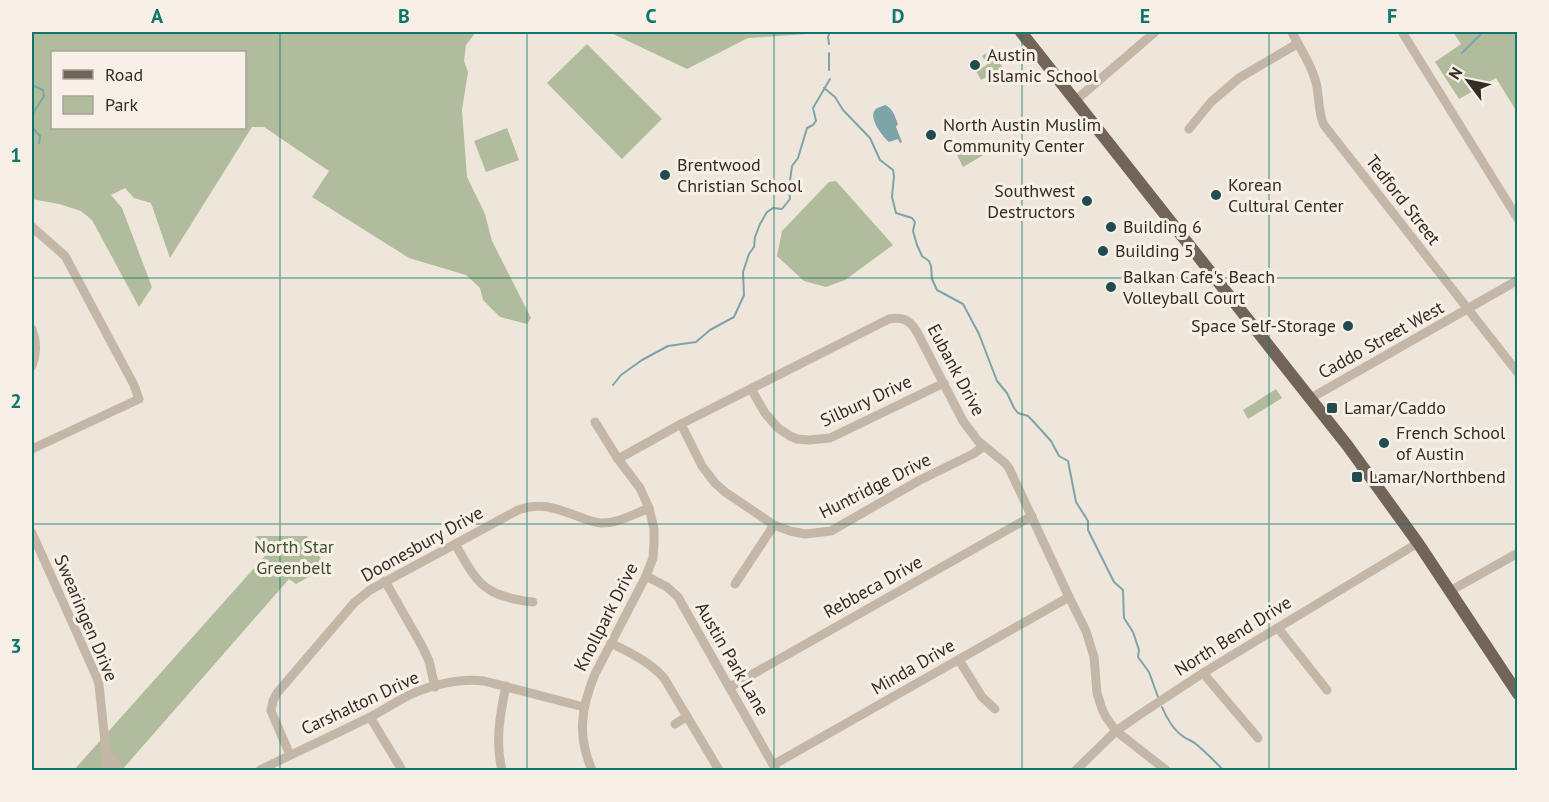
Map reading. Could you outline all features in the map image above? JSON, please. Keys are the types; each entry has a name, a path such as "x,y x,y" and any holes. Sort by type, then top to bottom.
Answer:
{"main road":[{"path":"1021,32 1311,398 1418,543 1518,694"}],"street":[{"path":"1076,100 1155,32"},
{"name":"Tedford Street","path":"1292,32 1312,70 1318,93 1320,117 1324,125 1518,373"},
{"path":"1402,32 1518,219"},
{"path":"1189,129 1211,102 1239,78 1298,44"},
{"path":"32,227 65,256 139,399 32,449"},
{"name":"Caddo Street West","path":"1311,398 1518,280"},
{"name":"Eubank Drive","path":"618,459 681,424 889,319 899,317 907,320 914,326 963,421 984,446 1009,468 1086,631 1094,657 1097,693 1102,709 1116,731 1166,771"},
{"path":"32,329 36,355 32,366"},
{"name":"Silbury Drive","path":"751,389 765,413 778,428 797,439 809,440 830,438 944,382"},
{"name":"Knollpark Drive","path":"592,771 582,734 588,690 646,576 653,558 654,543 649,507 640,488 618,459 595,422"},
{"name":"Huntridge Drive","path":"681,424 702,466 725,492 774,525 805,534 831,531 984,446"},
{"name":"Doonesbury Drive","path":"290,755 271,711 273,701 277,693 362,595 526,507 556,508 601,523 623,519 649,507"},
{"name":"Rebbeca Drive","path":"730,687 1032,516"},
{"path":"735,584 774,525"},
{"name":"Swearingen Drive","path":"32,533 97,678 108,771"},
{"name":"North Bend Drive","path":"1076,771 1116,731 1203,673 1418,543"},
{"path":"455,544 471,572 485,588 504,597 533,602"},
{"path":"1450,591 1518,553"},
{"name":"Austin Park Lane","path":"646,576 667,587 678,597 775,768"},
{"path":"385,581 422,646 429,661 435,687"},
{"name":"Minda Drive","path":"775,768 1068,597"},
{"path":"1278,628 1327,690"},
{"path":"611,643 647,662 664,678 719,771"},
{"path":"959,660 982,697 995,709"},
{"path":"1203,673 1258,738"},
{"name":"Carshalton Drive","path":"260,771 420,690 455,682 484,681 584,707"},
{"path":"502,771 498,743 506,686"},
{"path":"370,717 402,771"},
{"path":"675,724 686,717"},
{"name":"Swearingen Drive","path":"106,753 118,771"}],"green space":[{"path":"32,32 476,32 466,45 464,61 468,72 462,110 467,177 485,214 492,241 531,318 527,324 500,317 483,300 480,288 466,275 409,258 312,197 329,171 264,127 252,127 170,258 151,203 134,198 125,188 111,195 122,208 152,287 139,307 92,220 81,211 32,199"},
{"path":"609,32 839,32 748,38 687,69"},
{"path":"1453,32 1517,32 1517,112 1496,78 1459,99 1435,62 1461,44"},
{"path":"587,44 662,119 622,159 547,83"},
{"path":"992,50 1003,68 981,80 976,71 987,65 982,56"},
{"path":"507,128 519,160 486,172 474,141"},
{"path":"979,140 987,153 963,167 956,153"},
{"path":"836,181 893,245 845,280 826,287 804,281 777,256 782,231 829,182"},
{"path":"1276,389 1282,398 1248,419 1243,410"},
{"name":"North Star Greenbelt","path":"256,536 307,536 326,567 296,584 289,579 122,770 74,770 265,556"}],"water":[{"path":"885,105 892,110 898,124 896,127 902,142 900,143 898,139 889,142 880,132 873,118 875,110"}],"waterway":[{"path":"829,44 830,32"},
{"path":"1462,53 1483,32"},
{"path":"829,53 829,70"},
{"path":"613,385 621,375 642,360 668,346 696,342 710,330 734,317 744,295 743,272 754,247 760,224 767,212 773,208 782,209 790,199 792,166 798,158 807,128 816,121 813,108 830,79"},
{"path":"32,85 43,90 44,96 32,115"},
{"path":"824,88 835,97 843,110 870,138 880,160 893,170 892,197 896,213 912,218 915,222 913,231 917,245 922,256 929,261 932,279 937,290 963,304 979,334 997,381 1007,393 1014,408 1018,413 1028,416 1051,441 1059,456 1068,461 1076,502 1088,521 1088,530 1114,582 1123,590 1124,618 1133,632 1139,650 1138,657 1149,672 1158,697"},
{"path":"32,127 40,136 39,143"},
{"path":"1162,707 1177,731 1195,743 1223,770"}],"place":[{"name":"Austin Islamic School","path":"975,65"},
{"name":"North Austin Muslim Community Center","path":"931,135"},
{"name":"Brentwood Christian School","path":"665,175"},
{"name":"Korean Cultural Center","path":"1216,195"},
{"name":"Southwest Destructors","path":"1087,201"},
{"name":"Building 6","path":"1111,227"},
{"name":"Building 5","path":"1103,251"},
{"name":"Balkan Cafe's Beach Volleyball Court","path":"1111,287"},
{"name":"Space Self-Storage","path":"1348,326"},
{"name":"Lamar/Caddo","path":"1332,408"},
{"name":"French School of Austin","path":"1384,443"},
{"name":"Lamar/Northbend","path":"1357,477"}]}
